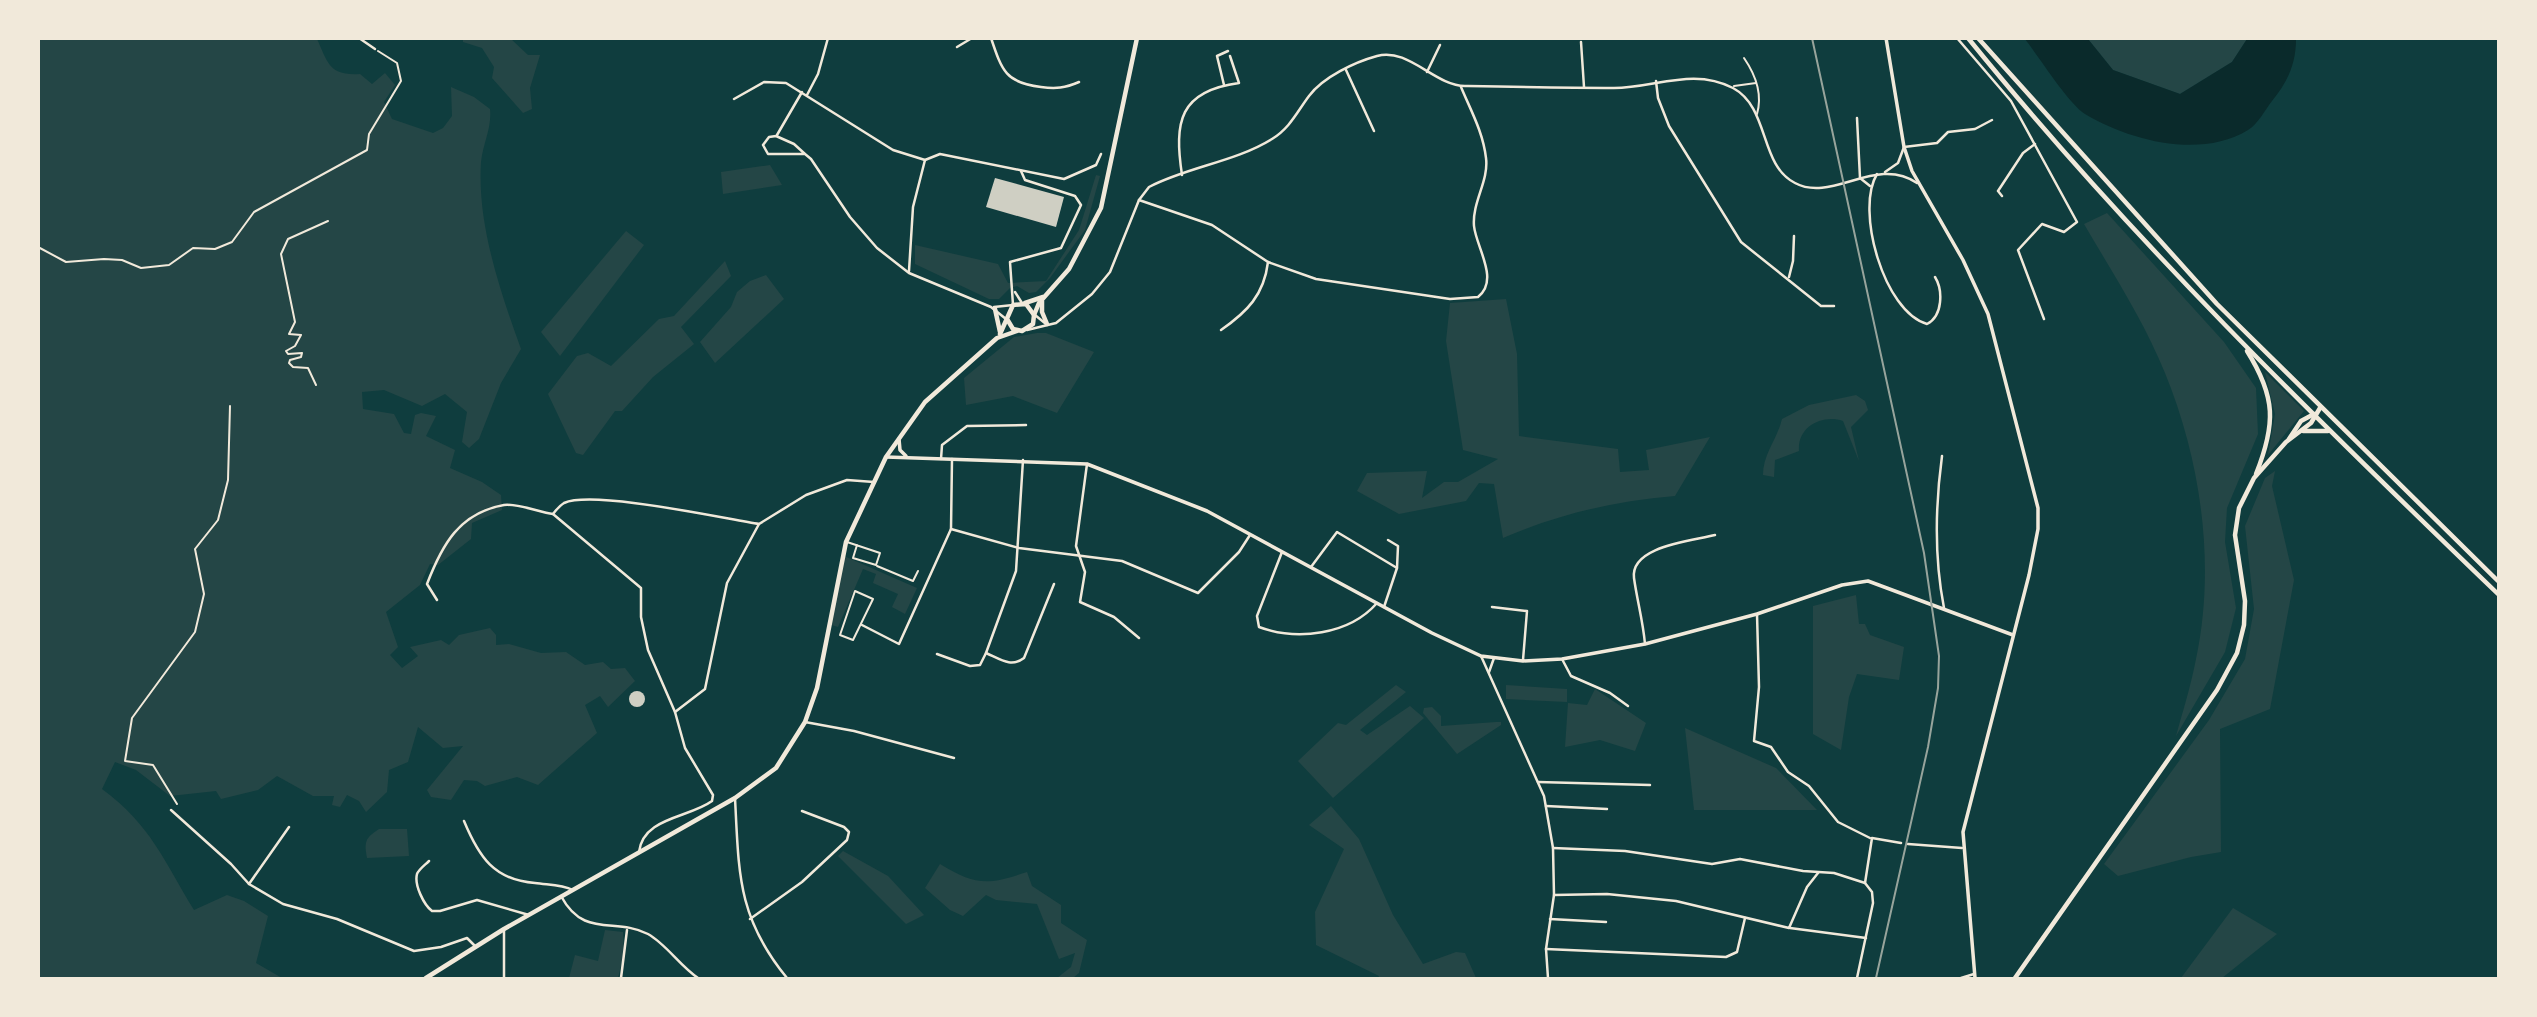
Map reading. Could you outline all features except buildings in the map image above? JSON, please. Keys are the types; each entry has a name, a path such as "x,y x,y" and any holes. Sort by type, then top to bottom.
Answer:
{"main road":[{"path":"999,335 1026,330 1033,324 1034,315 1043,298 1069,269 1101,208 1137,38"},
{"path":"1968,38 2101,192 2241,341 2498,594"},
{"path":"1979,40 2118,198 2320,408 2498,581"},
{"path":"427,978 503,929 735,798 776,768 794,745 806,722 817,688 846,542 886,457 925,402 999,335 1013,305 1043,298"},
{"path":"1043,298 1042,312 1050,324"},
{"path":"1022,303 1030,307 1034,315"},
{"path":"993,308 1000,320 999,335"},
{"path":"1007,319 1017,331"},
{"path":"2241,341 2260,371 2271,409 2269,438 2254,478"},
{"path":"2016,978 2217,690 2233,663 2242,639 2245,611 2235,525 2243,496 2254,478 2301,421 2320,408"},
{"path":"2286,442 2311,423 2314,414"},
{"path":"2302,431 2323,429 2332,433"}],"street":[{"path":"359,38 375,49"},
{"path":"807,95 818,74 828,38"},
{"path":"957,47 972,38"},
{"path":"991,38 1005,72 1013,80 1060,89 1079,82"},
{"path":"1504,38 1581,41 1586,38"},
{"path":"1886,38 1904,147 1917,183 1976,286 1988,314 2038,508 2038,529 1965,821 1962,848 1974,976 1961,978"},
{"path":"1957,38 2011,101 2077,222 2064,232 2042,224 2018,250 2044,319"},
{"path":"1581,41 1584,87"},
{"path":"1427,72 1440,45"},
{"path":"1224,85 1217,56 1228,51"},
{"path":"1026,330 1050,324 1081,304 1105,279 1139,200 1149,187 1269,141 1293,122 1316,88 1346,70 1383,55 1397,57 1460,86 1617,88 1682,78 1730,87 1739,92 1757,114 1776,164 1784,176 1803,187 1827,185 1884,173 1900,174 1917,183"},
{"path":"1182,175 1176,138 1182,116 1196,98 1224,85 1239,83 1230,56"},
{"path":"1346,70 1374,131"},
{"path":"734,99 764,82 775,80 802,92 892,150 925,160 940,154 1064,179 1096,165 1101,154"},
{"path":"1656,82 1658,98 1669,126 1729,226 1755,256 1788,277 1821,306 1834,306"},
{"path":"1139,200 1212,225 1268,262 1334,283 1450,299 1481,296 1486,263 1475,234 1474,218 1487,160 1482,132 1460,86"},
{"path":"802,92 776,136 765,140 764,150 768,154 805,154"},
{"path":"1857,118 1860,178 1871,188"},
{"path":"1904,147 1937,144 1948,132 1975,130 1992,120"},
{"path":"776,136 805,154 825,176 863,233 909,273 993,308 1007,319"},
{"path":"2002,196 1998,191 2023,153 2035,144"},
{"path":"1884,173 1898,163 1904,147"},
{"path":"909,273 913,207 925,160"},
{"path":"993,308 1013,305 1015,292 1010,262 1061,248 1081,205 1075,196 1026,180 1021,171"},
{"path":"1877,174 1871,188 1874,247 1880,268 1902,307 1908,314 1927,324 1933,321 1938,310 1940,294 1935,276"},
{"path":"1788,277 1794,236"},
{"path":"1221,330 1249,309 1261,292 1268,262"},
{"path":"1015,292 1022,303"},
{"path":"1034,315 1050,324"},
{"path":"941,459 942,445 967,426 1026,425"},
{"path":"898,439 900,450 908,458"},
{"path":"1942,456 1935,508 1939,578 1944,608"},
{"path":"886,457 1087,464 1198,508 1480,656 1523,661 1562,659 1645,644 1757,614 1842,585 1868,581 2013,635"},
{"path":"862,625 899,644 951,528 952,459"},
{"path":"937,654 970,666 980,665 986,653 1016,571 1023,460"},
{"path":"1087,464 1076,554 1084,572 1080,602 1114,617 1139,638"},
{"path":"675,712 705,689 727,583 759,524 806,495 847,480 874,482"},
{"path":"553,514 566,502 587,500 632,503 759,524"},
{"path":"437,600 427,584 441,550 458,525 505,505 553,514 641,588 644,633 675,712 685,748 713,794 712,801 702,808 655,825 640,843 639,853"},
{"path":"951,528 1019,548 1122,561 1198,593 1239,552 1251,534"},
{"path":"1311,567 1335,532 1397,568"},
{"path":"1645,644 1634,576 1636,563 1646,552 1715,536"},
{"path":"1384,607 1397,568 1398,546 1388,540"},
{"path":"1282,552 1257,617 1259,627 1309,636 1357,621 1377,603"},
{"path":"986,653 1009,663 1017,663 1024,658 1054,584"},
{"path":"1492,607 1527,611 1523,661"},
{"path":"1757,614 1759,687 1754,741 1771,747 1788,772 1809,786 1838,822 1872,838 1900,843"},
{"path":"1480,656 1538,782 1546,806 1553,848 1554,895 1546,950 1548,978"},
{"path":"1489,672 1494,657"},
{"path":"1562,659 1571,676 1610,693 1628,706"},
{"path":"806,722 854,731 954,758"},
{"path":"1538,782 1650,785"},
{"path":"735,798 743,894 750,919 767,954 787,978"},
{"path":"1546,806 1607,809"},
{"path":"171,810 231,864 248,884 283,904 337,919 414,951 441,947 467,938 475,946"},
{"path":"750,919 802,882 847,840 849,832 844,828 802,811"},
{"path":"464,821 476,850 497,873 516,882 564,885 573,890"},
{"path":"248,884 289,827"},
{"path":"1865,883 1872,838"},
{"path":"1908,844 1962,848"},
{"path":"1553,848 1625,851 1712,864 1740,859 1846,875 1865,883 1872,892 1873,903 1857,978"},
{"path":"429,861 418,871 417,877 424,902 432,911 477,900 529,915"},
{"path":"1789,928 1807,887 1819,872"},
{"path":"1554,895 1607,894 1676,901 1789,928 1866,938"},
{"path":"561,896 574,915 603,927 639,930 653,938 698,978"},
{"path":"1546,950 1726,957 1737,953 1745,916"},
{"path":"1550,919 1606,922"},
{"path":"503,929 504,978"},
{"path":"621,978 627,930"}],"lane":[{"path":"1744,58 1756,73 1757,114"},
{"path":"1730,87 1757,83"},
{"path":"846,542 880,553 876,565"},
{"path":"857,545 853,558 913,581 918,571"},
{"path":"855,591 873,599 862,625 853,640 840,635 855,591"}],"path":[{"path":"38,247 66,262 122,260 141,268 169,265 193,248 215,248 232,242 254,212 368,150 369,134 401,81 397,63 375,49"},
{"path":"316,385 308,368 293,367 289,363 290,360 301,357 302,353 286,353 295,346 301,335 289,334 295,322 281,254 288,239 328,220"},
{"path":"177,804 153,765 125,761 132,718 195,632 204,594 195,549 218,520 228,480 230,406"}],"shaded area":[{"path":"38,39 317,39 327,61 342,73 360,74 372,84 385,73 395,85 384,102 392,119 433,133 443,128 452,116 451,87 474,97 490,109 490,123 481,162 486,233 498,281 521,349 501,383 479,439 469,448 462,442 467,412 445,394 422,406 384,390 362,392 363,409 394,414 404,433 411,434 415,415 421,413 436,416 426,436 455,450 450,468 482,482 501,495 502,510 472,523 471,539 438,565 430,564 420,585 386,612 398,647 390,655 402,668 418,656 410,647 441,640 449,645 459,635 490,628 496,635 496,645 509,644 541,653 566,652 585,665 603,662 611,669 625,668 635,681 608,707 600,696 585,705 597,733 538,785 517,777 485,786 477,781 464,780 451,800 431,797 427,790 463,746 443,748 418,727 408,762 389,770 387,792 366,812 359,801 347,795 340,807 332,805 334,796 313,796 277,776 258,790 221,799 216,791 170,796 136,770 115,762 102,789 145,830 194,910 227,895 244,901 268,916 256,963 282,978 39,978"},
{"path":"463,39 511,39 528,55 540,55 530,88 532,109 523,113 492,78 494,67 482,48 463,42"},
{"path":"2025,39 2088,39 2113,70 2180,94 2232,62 2247,39 2296,39 2293,64 2287,79 2255,124 2229,139 2188,145 2144,139 2103,124 2085,114 2062,90"},
{"path":"2088,39 2247,39 2232,62 2180,94 2113,70"},
{"path":"770,165 782,185 723,194 721,172"},
{"path":"1096,175 1100,176 1085,230 1050,278 1036,292 1029,293 1017,286 1010,288 999,299 989,299 915,264 915,245 998,264 1008,283 1046,281 1079,230"},
{"path":"2107,213 2224,342 2256,388 2258,434 2227,508 2225,542 2236,608 2225,652 2176,736 2194,669 2202,623 2205,587 2202,514 2188,442 2165,373 2138,316 2084,224"},
{"path":"626,231 644,245 560,356 541,332"},
{"path":"725,261 731,276 681,327 694,344 653,377 622,411 615,411 583,455 576,453 548,394 577,356 588,353 611,366 659,319 674,316"},
{"path":"766,275 784,299 715,363 700,342 731,307 737,292 750,281"},
{"path":"1506,299 1517,354 1519,436 1618,449 1620,472 1649,470 1646,450 1710,437 1675,496 1587,510 1503,538 1494,484 1479,483 1466,501 1399,514 1357,491 1367,473 1427,471 1422,498 1444,482 1458,482 1498,459 1463,450 1446,341 1450,303"},
{"path":"1046,333 1094,352 1057,413 1013,396 966,405 964,378 1014,337"},
{"path":"2265,372 2304,411 2268,455 2275,414"},
{"path":"1856,395 1865,401 1868,410 1851,427 1859,461 1843,421 1827,419 1812,424 1807,429 1799,443 1799,451 1775,460 1774,477 1763,475 1765,460 1782,419 1809,405"},
{"path":"2275,471 2272,486 2294,580 2270,709 2220,729 2221,852 2118,876 2104,864 2209,720 2245,659 2254,609 2245,526 2265,478"},
{"path":"844,556 917,588 905,614 892,607 898,594 873,583 876,574 863,569 838,627 828,624"},
{"path":"1856,595 1859,624 1865,624 1870,635 1904,647 1899,680 1857,674 1849,697 1841,750 1813,734 1813,606"},
{"path":"1396,685 1406,692 1360,730 1367,735 1410,706 1424,718 1333,798 1298,761 1338,723 1346,725"},
{"path":"1506,685 1567,689 1567,702 1506,699"},
{"path":"1595,689 1646,723 1635,751 1600,740 1565,747 1568,703 1587,705"},
{"path":"1432,707 1441,716 1441,726 1496,722 1501,722 1501,725 1457,754 1423,713 1424,708"},
{"path":"1685,728 1776,768 1817,810 1694,810"},
{"path":"1331,806 1359,839 1393,915 1423,964 1456,952 1465,953 1476,978 1378,978 1379,976 1316,945 1315,912 1344,849 1309,825"},
{"path":"379,829 407,829 409,856 367,858 367,841"},
{"path":"843,851 888,876 924,915 906,924 838,856"},
{"path":"940,864 963,876 982,881 1027,872 1032,886 1061,905 1061,923 1087,940 1079,973 1073,978 1057,978 1071,967 1075,953 1059,959 1037,904 996,900 986,895 963,916 950,910 925,888"},
{"path":"2233,908 2277,934 2222,978 2181,978"},
{"path":"605,930 623,932 624,953 618,978 569,978 575,955 598,961"}],"railway":[{"path":"1812,38 1924,553 1939,656 1938,688 1928,747 1876,978"}]}
